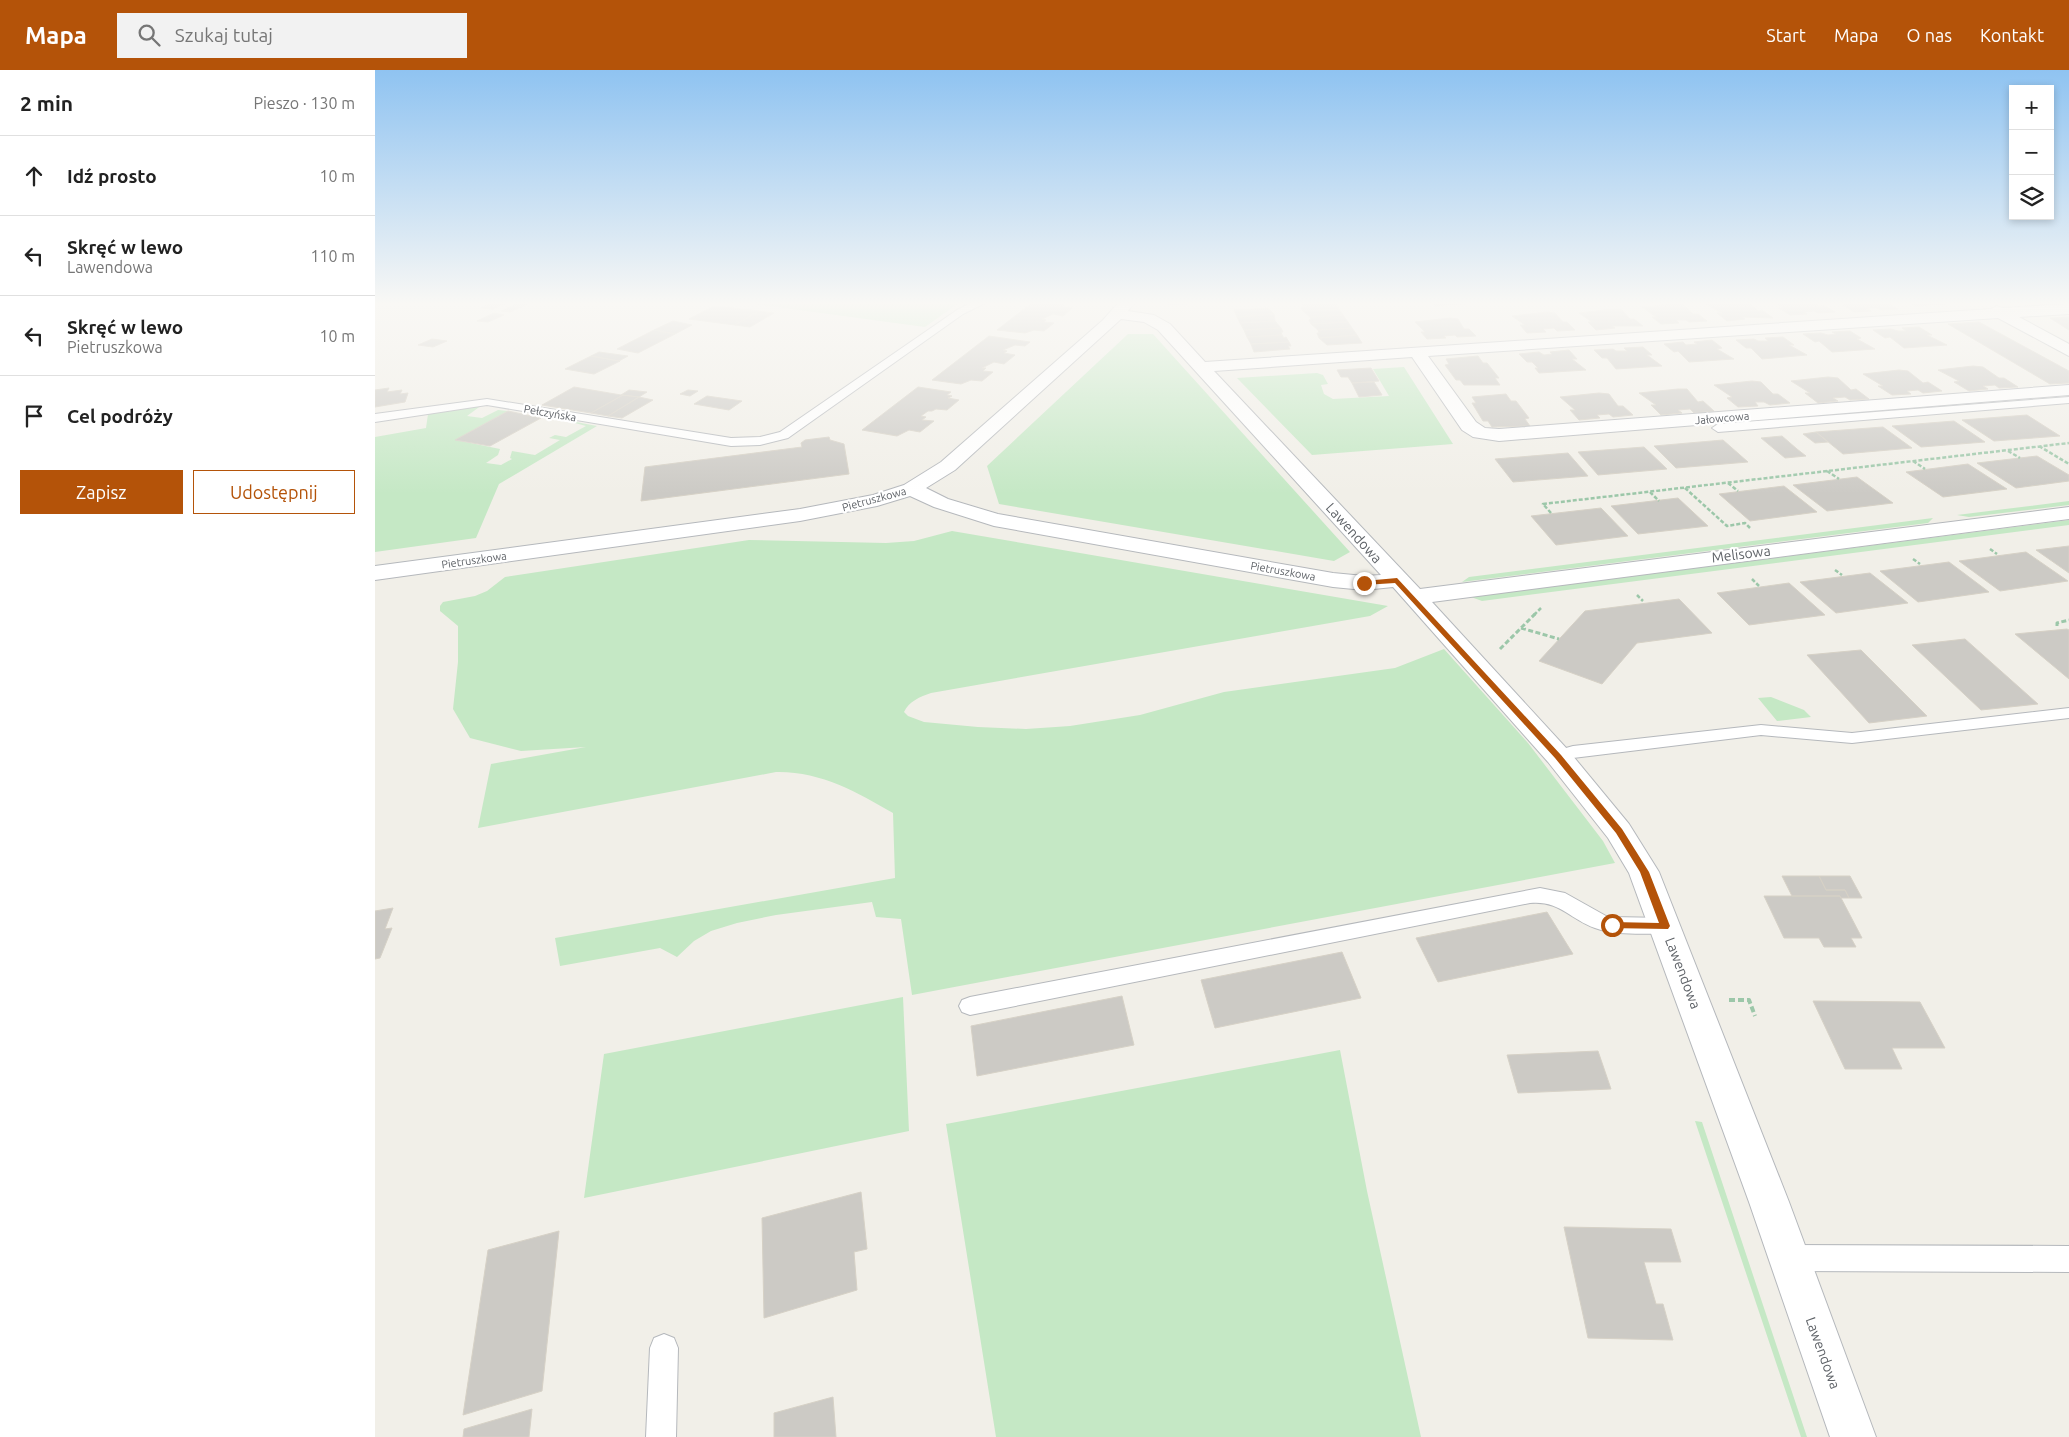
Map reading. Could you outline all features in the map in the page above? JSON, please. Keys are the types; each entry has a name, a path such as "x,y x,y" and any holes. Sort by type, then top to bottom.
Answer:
{"street":[{"path":"911,489 948,466 1059,366"},
{"path":"1202,367 1218,366"},
{"name":"Jałowcowa","path":"1426,366 1469,426 1480,433 1499,435 2069,390"},
{"name":"Lawendowa","path":"1202,367 1558,756 1619,831 1644,872 1789,1258 1853,1437"},
{"name":"Pietruszkowa","path":"375,573 800,515 877,500 911,489 941,503 994,520 1333,580 1405,589"},
{"name":"Melisowa","path":"1405,589 2069,513"}],"lane":[{"name":"Pełczyńska","path":"375,418 487,402 731,442 760,441 784,435 883,366"},
{"path":"1718,428 2069,400"},
{"path":"1558,756 1573,752 1761,730 1852,738 2069,713"},
{"path":"970,1006 1531,896 1540,895 1558,898 1600,922 1612,925 1665,926"},
{"path":"1789,1258 2069,1259"},
{"path":"661,1437 664,1348"}],"path":[{"path":"1551,514 1543,504 2069,442"},
{"path":"2039,446 2069,464"},
{"path":"2007,450 2020,458"},
{"path":"1913,461 1925,469"},
{"path":"1827,471 1839,480"},
{"path":"1727,483 1738,491"},
{"path":"1685,488 1727,526 1745,524 1749,527"},
{"path":"1649,492 1659,501"},
{"path":"1495,654 1547,602"},
{"path":"2057,626 2057,623 2069,620"},
{"path":"1521,628 1559,640"},
{"path":"1724,1000 1749,1000 1755,1016"}],"green space":[{"path":"1094,366 1182,366 1350,552 1334,561 999,504 987,466"},
{"path":"1404,367 1453,444 1312,455 1237,378 1317,373 1323,375 1328,384 1321,385 1324,394 1333,399 1389,396 1373,369"},
{"path":"482,405 467,416 482,418 498,410 508,411 456,440 500,449 498,455 486,463 501,465 512,459 510,458 512,451 535,455 560,440 549,438 555,435 566,437 586,426 576,422 597,426 499,484 476,538 375,552 375,437 426,428 428,414"},
{"path":"2069,501 2069,505 1969,517 1957,515"},
{"path":"1933,518 1928,523 1462,582 1469,577"},
{"path":"2069,520 2069,525 1482,601 1471,597"},
{"path":"952,531 1388,606 1370,616 931,693 909,705 904,712 908,716 924,722 978,727 1026,729 1070,726 1140,715 1224,692 1395,668 1444,649 1528,743 1603,841 1615,863 912,995 901,919 876,917 872,902 776,915 737,923 711,931 694,941 677,957 660,948 560,966 555,938 895,878 893,813 838,784 808,775 776,772 478,828 491,764 586,747 521,751 470,738 453,709 458,662 458,626 440,611 440,606 443,602 475,596 487,591 505,577 749,540 886,543 914,541"},
{"path":"1771,697 1804,710 1811,717 1777,721 1758,698"},
{"path":"903,997 909,1131 584,1198 604,1054"},
{"path":"1340,1050 1367,1191 1421,1437 996,1437 946,1124"},
{"path":"1695,1121 1702,1122 1807,1437 1801,1437"}],"building":[{"path":"571,366 610,366 594,374 565,369"},
{"path":"950,366 986,366 982,368 986,368 983,371 993,372 982,381 971,380 961,384 932,380"},
{"path":"1446,366 1489,366 1499,378 1495,378 1500,385 1464,385 1460,380 1456,380"},
{"path":"1536,366 1581,366 1586,370 1539,373 1535,368 1538,368"},
{"path":"1613,366 1662,366 1616,369"},
{"path":"1973,366 1983,367 1999,378 2004,378 2018,387 1999,388 1995,385 1983,386 1988,389 1969,391 1954,382 1959,381 1938,370"},
{"path":"2019,366 2059,366 2069,371 2069,383 2050,384"},
{"path":"1371,368 1379,381 1352,383 1348,377 1341,377 1337,370"},
{"path":"1899,370 1908,371 1923,383 1928,382 1942,391 1923,393 1918,390 1907,391 1911,394 1892,395 1878,386 1883,386 1863,374"},
{"path":"1828,377 1838,378 1851,390 1856,389 1869,399 1850,400 1845,397 1833,398 1838,401 1818,403 1805,393 1810,393 1791,381"},
{"path":"1752,381 1761,382 1773,394 1778,394 1790,403 1770,405 1764,402 1755,402 1758,406 1738,407 1727,398 1732,397 1714,385"},
{"path":"1374,382 1382,395 1359,397 1352,383"},
{"path":"574,387 623,395 591,413 542,405"},
{"path":"918,387 951,392 947,395 952,396 948,398 959,400 947,410 936,409 928,411 921,416 926,417 922,420 934,421 920,432 909,430 897,436 862,430"},
{"path":"389,388 387,392 402,390 400,394 408,393 405,402 375,407 375,390"},
{"path":"1687,389 1698,402 1703,401 1714,411 1694,413 1690,409 1678,410 1682,413 1661,415 1651,405 1656,405 1639,393"},
{"path":"629,390 647,392 639,397 621,395"},
{"path":"688,390 698,391 690,396 680,394"},
{"path":"1599,393 1609,394 1618,406 1623,406 1633,415 1613,417 1609,414 1597,415 1600,418 1579,420 1570,410 1575,410 1560,397"},
{"path":"1506,394 1511,401 1516,401 1529,418 1525,419 1530,426 1492,427 1488,421 1483,421 1472,403 1476,403 1472,397"},
{"path":"623,395 639,397 608,416 591,413"},
{"path":"707,396 742,401 729,410 694,404"},
{"path":"639,397 653,400 622,418 608,416"},
{"path":"508,411 541,418 490,446 455,440"},
{"path":"2027,415 2060,436 1994,441 1962,420"},
{"path":"1954,421 1985,442 1921,447 1892,426"},
{"path":"1883,427 1912,448 1843,454 1816,432"},
{"path":"1816,432 1828,442 1815,443 1803,434"},
{"path":"1782,436 1806,456 1785,458 1761,438"},
{"path":"829,437 830,440 844,444 849,474 641,501 645,467 802,447 801,443 805,440"},
{"path":"1723,440 1748,462 1676,468 1654,446"},
{"path":"1644,447 1667,469 1598,475 1578,452"},
{"path":"1568,453 1588,476 1513,482 1495,459"},
{"path":"2037,456 2069,475 2069,481 2016,488 1977,463"},
{"path":"1968,464 2007,489 1943,497 1906,472"},
{"path":"1857,477 1893,503 1827,511 1793,485"},
{"path":"1784,486 1817,512 1750,521 1719,494"},
{"path":"1678,498 1708,526 1638,534 1611,506"},
{"path":"1601,508 1628,536 1556,545 1531,516"},
{"path":"2069,546 2069,573 2036,550"},
{"path":"2026,552 2068,581 2000,591 1959,561"},
{"path":"1949,562 1989,592 1918,602 1880,571"},
{"path":"1870,573 1908,603 1836,613 1800,582"},
{"path":"1789,583 1825,615 1749,625 1717,593"},
{"path":"1679,599 1712,633 1637,643 1602,684 1539,661 1585,611"},
{"path":"2069,630 2069,679 2015,634"},
{"path":"1965,639 2038,704 1981,710 1912,645"},
{"path":"1861,650 1927,716 1869,723 1807,655"},
{"path":"1782,876 1819,876 1826,890 1845,890 1849,898 1841,898 1840,896 1792,896"},
{"path":"1819,876 1850,876 1862,898 1849,898 1845,890 1826,890"},
{"path":"1764,896 1840,896 1862,938 1851,938 1856,947 1824,947 1819,938 1784,938"},
{"path":"393,908 385,929 392,928 380,958 375,959 375,911"},
{"path":"1547,912 1573,954 1438,982 1416,938"},
{"path":"1342,952 1361,998 1215,1028 1201,980"},
{"path":"1122,996 1134,1045 977,1076 971,1026"},
{"path":"1813,1001 1920,1002 1945,1048 1892,1048 1902,1069 1845,1069"},
{"path":"1598,1051 1611,1089 1518,1093 1507,1055"},
{"path":"861,1192 867,1249 854,1252 857,1290 764,1318 762,1218"},
{"path":"1564,1227 1671,1229 1681,1262 1644,1262 1656,1304 1663,1304 1673,1340 1588,1338"},
{"path":"559,1231 542,1391 463,1415 488,1250"},
{"path":"833,1397 836,1437 774,1437 774,1413"},
{"path":"532,1409 529,1437 463,1437 464,1429"}],"route":[{"path":"1364,583 1397,580 1421,604 1558,756 1619,831 1644,872 1665,926 1612,925"}]}
